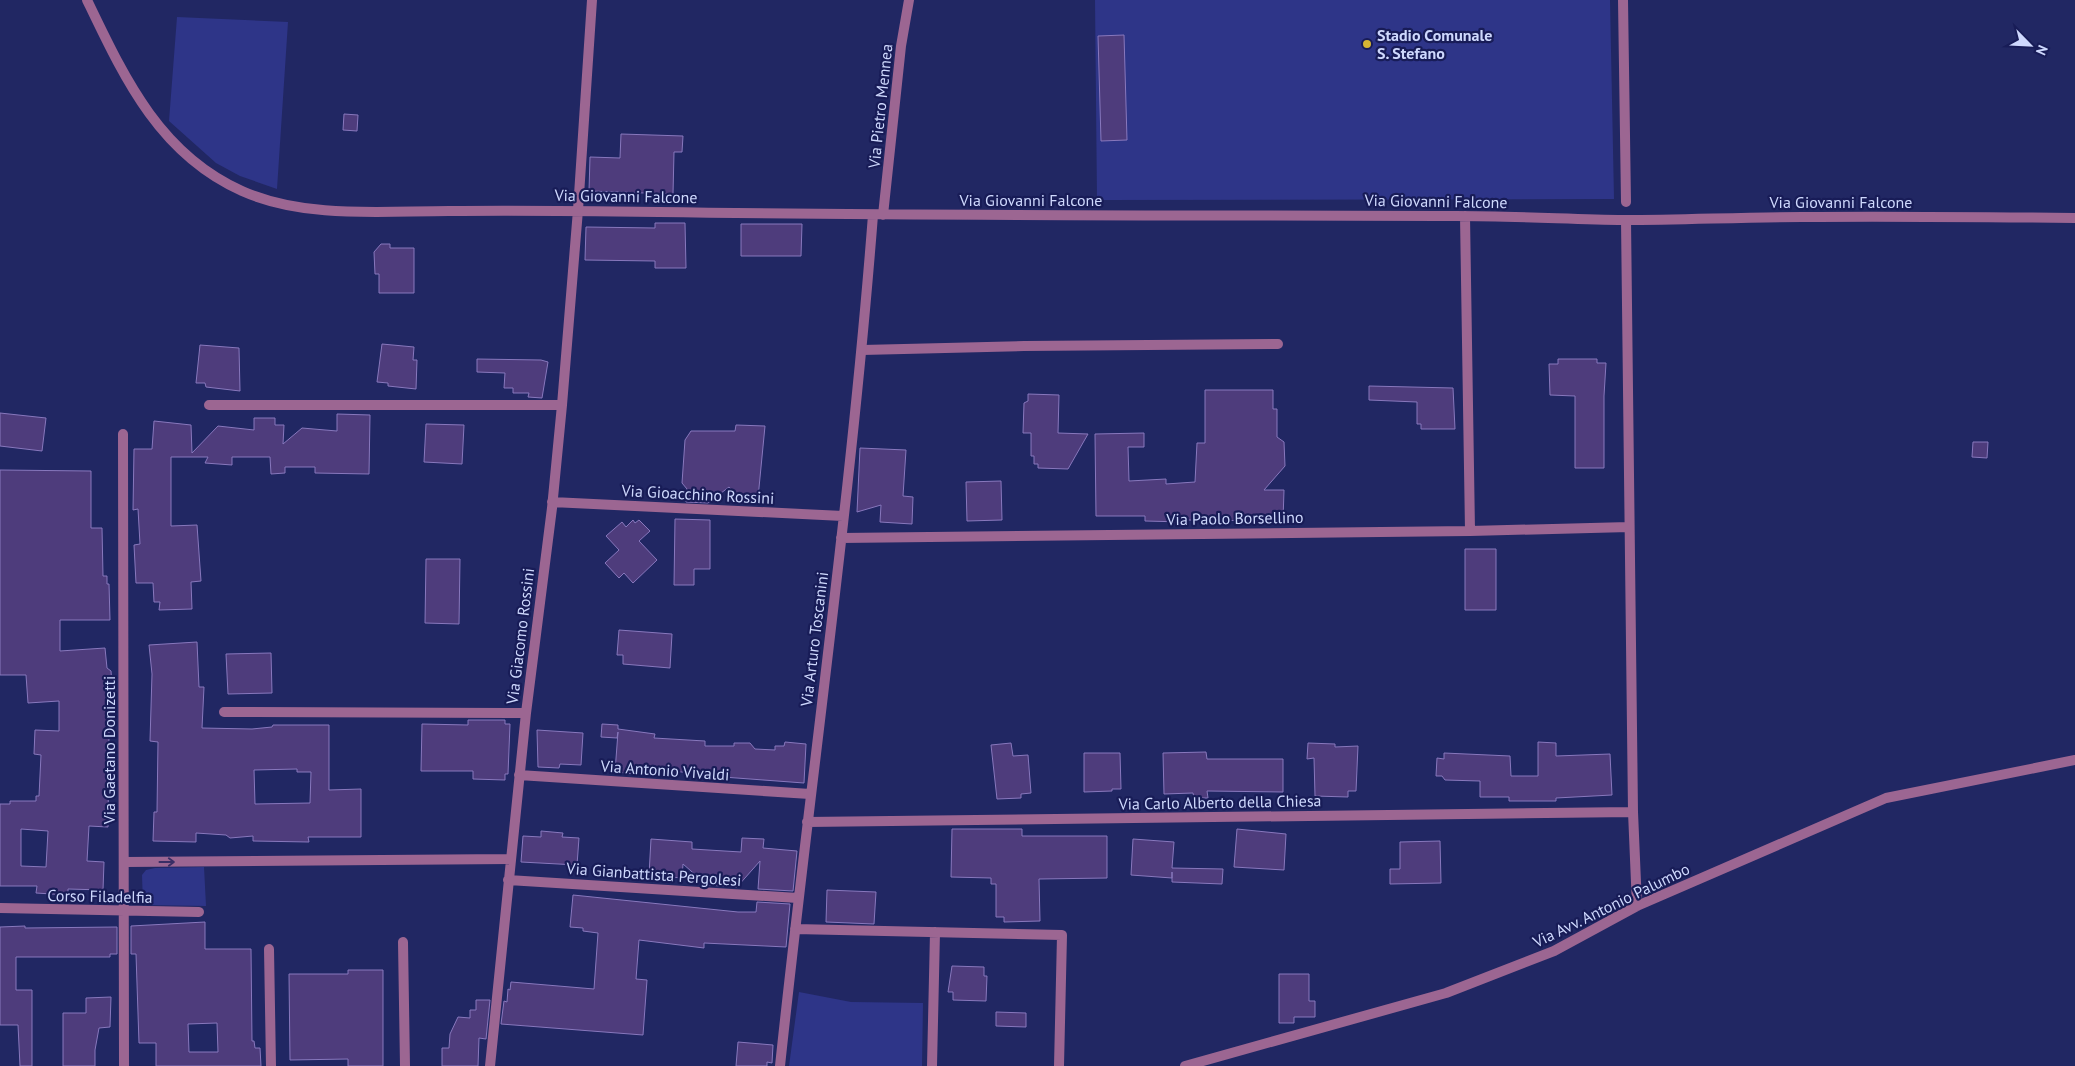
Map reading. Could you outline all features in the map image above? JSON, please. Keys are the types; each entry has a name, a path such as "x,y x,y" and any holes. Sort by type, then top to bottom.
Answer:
{"street":[{"name":"Via Giovanni Falcone","path":"87,0 120,69 142,102 186,157 214,176 242,191 267,200 297,207 345,211 578,210 878,215 1465,216 1626,220 1802,217 2075,218"},
{"name":"Via Giacomo Rossini","path":"490,1066 519,775 562,406 578,210 592,0"},
{"name":"Via Pietro Mennea","path":"878,215 901,46 910,0"},
{"path":"1623,0 1626,202"},
{"name":"Via Arturo Toscanini","path":"780,1066 794,929 878,215"},
{"path":"1465,216 1470,531"},
{"path":"1626,220 1633,812 1636,906"},
{"path":"862,350 1024,346 1278,344"},
{"path":"209,405 562,406"},
{"name":"Via Gaetano Donizetti","path":"123,434 124,1066"},
{"name":"Via Gioacchino Rossini","path":"552,502 843,516"},
{"name":"Via Paolo Borsellino","path":"841,538 1470,531 1629,527"},
{"path":"224,712 526,714"},
{"name":"Via Avv. Antonio Palumbo","path":"1186,1066 1446,993 1554,952 1636,906 1886,798 2075,760"},
{"name":"Via Antonio Vivaldi","path":"519,775 810,794"},
{"name":"Via Carlo Alberto della Chiesa","path":"807,822 1633,812"},
{"path":"125,862 510,859"},
{"name":"Via Gianbattista Pergolesi","path":"508,880 798,898"},
{"name":"Corso Filadelfia","path":"0,908 199,912"},
{"path":"794,929 1062,935 1059,1066"},
{"path":"932,1066 935,932"},
{"path":"403,942 405,1066"},
{"path":"269,949 271,1066"}],"shaded area":[{"name":"Stadio Comunale S. Stefano","path":"1095,0 1610,0 1614,199 1097,200"},
{"path":"177,17 288,22 277,189 240,176 216,163 169,121"},
{"path":"204,867 206,906 143,905 142,875 146,870 155,868"},
{"path":"799,992 851,1002 923,1003 922,1066 789,1066"}],"building":[{"path":"1124,35 1127,140 1101,141 1098,36"},
{"path":"344,114 358,115 357,131 343,130"},
{"path":"621,134 683,136 682,152 674,152 673,194 589,191 590,157 620,158"},
{"path":"655,223 685,223 686,268 655,268 655,261 585,260 586,227 655,228"},
{"path":"741,224 802,224 801,256 741,256"},
{"path":"381,244 390,244 390,248 414,248 414,293 379,293 379,274 375,274 374,252"},
{"path":"382,344 414,347 413,360 417,360 416,389 388,386 388,383 377,382"},
{"path":"200,345 239,348 240,391 206,387 205,383 196,383"},
{"path":"477,359 541,360 548,362 542,398 528,397 529,393 513,393 513,388 504,388 505,373 477,372"},
{"path":"1558,359 1597,359 1597,363 1606,363 1604,468 1575,468 1575,396 1550,395 1549,364 1558,364"},
{"path":"1369,386 1453,388 1455,429 1421,429 1421,424 1417,424 1417,402 1369,400"},
{"path":"1205,390 1273,390 1273,409 1277,409 1277,437 1284,442 1285,466 1264,490 1284,490 1283,521 1145,521 1145,516 1096,516 1095,434 1144,433 1144,447 1128,447 1129,481 1166,479 1166,484 1195,482 1197,443 1205,443"},
{"path":"1028,394 1059,395 1058,433 1088,434 1068,469 1038,468 1038,464 1034,464 1034,456 1031,456 1031,433 1023,433 1024,403 1028,401"},
{"path":"0,413 46,418 42,451 0,446"},
{"path":"337,414 370,415 369,474 315,473 315,467 285,467 285,473 271,474 270,457 232,457 232,465 205,463 208,457 171,457 171,526 197,525 201,581 191,582 192,609 159,610 160,602 154,602 153,583 136,583 134,545 140,544 138,509 133,510 134,449 152,449 154,421 191,425 192,453 218,426 254,430 254,418 275,418 275,425 284,425 283,444 302,428 337,431"},
{"path":"426,424 464,425 462,464 424,462"},
{"path":"736,425 765,426 758,498 737,496 729,487 708,503 686,502 687,489 682,483 685,440 691,431 735,431"},
{"path":"1973,442 1988,442 1987,458 1972,457"},
{"path":"860,448 906,450 903,496 913,497 912,524 880,522 881,505 857,512"},
{"path":"0,470 91,471 91,528 102,528 103,576 107,576 107,584 109,584 110,620 60,620 60,651 105,648 107,668 111,671 112,686 106,687 109,731 108,827 89,826 87,861 104,862 103,890 68,889 68,895 36,893 37,886 0,886 0,804 10,804 10,801 36,801 36,796 39,796 41,755 34,754 35,730 59,731 59,701 28,703 26,675 0,675","holes":["21,829 48,831 46,867 21,866"]},
{"path":"1001,481 1002,520 967,521 966,482"},
{"path":"675,519 710,520 710,569 694,569 694,585 674,585"},
{"path":"633,520 635,523 639,520 650,531 639,541 657,560 633,583 624,573 619,578 605,563 619,550 606,536 622,522 626,527"},
{"path":"1465,549 1496,549 1496,610 1465,610"},
{"path":"426,559 460,559 459,624 425,623"},
{"path":"619,630 672,634 670,668 623,664 623,655 617,655"},
{"path":"197,642 199,687 204,687 202,728 252,729 272,727 273,725 329,725 329,790 361,789 361,837 308,837 309,842 253,841 253,836 230,838 226,835 196,833 196,842 153,841 154,812 157,812 158,742 150,741 152,674 149,645","holes":["297,769 297,772 311,772 310,803 255,804 254,770"]},
{"path":"271,653 272,693 228,694 226,654"},
{"path":"468,720 505,720 505,724 510,724 508,774 505,774 505,780 473,779 473,771 421,771 422,724 468,725"},
{"path":"602,724 618,725 618,729 655,734 654,738 705,741 705,746 734,746 734,743 750,743 755,749 775,750 775,746 784,746 785,742 806,744 804,783 668,771 668,768 643,771 636,774 615,772 618,732 617,738 601,737"},
{"path":"537,730 583,733 581,765 560,764 559,768 538,767"},
{"path":"1538,742 1556,743 1556,756 1610,754 1612,795 1556,798 1556,801 1509,801 1509,797 1480,797 1480,781 1445,780 1442,776 1436,776 1437,758 1444,759 1444,753 1510,756 1511,776 1538,776"},
{"path":"1011,743 1013,756 1028,755 1031,793 1021,794 1021,798 997,799 991,745"},
{"path":"1308,743 1335,744 1335,747 1358,746 1356,791 1348,791 1348,797 1315,796 1314,758 1307,759"},
{"path":"1206,752 1207,759 1283,759 1283,792 1207,791 1208,798 1194,798 1193,793 1164,794 1163,753"},
{"path":"1084,753 1120,753 1121,789 1084,792"},
{"path":"952,829 1022,829 1022,836 1107,836 1107,878 1039,879 1040,921 1004,922 1004,917 996,917 996,884 991,884 991,878 951,877"},
{"path":"1237,829 1286,834 1284,870 1234,867"},
{"path":"541,831 563,833 562,837 579,838 577,865 521,862 523,836 541,837"},
{"path":"742,838 764,839 763,848 797,851 793,891 758,889 760,861 737,887 707,885 683,864 682,878 649,875 651,839 692,842 692,849 741,852"},
{"path":"1133,839 1174,842 1172,868 1223,869 1222,884 1172,882 1172,878 1131,875"},
{"path":"1440,841 1441,883 1390,884 1390,869 1400,869 1400,842"},
{"path":"827,890 876,892 874,924 826,922"},
{"path":"573,895 738,912 756,912 757,902 790,904 786,947 704,943 704,948 639,940 636,979 647,980 643,1035 501,1024 504,1001 507,1002 508,989 510,990 511,982 594,989 598,933 583,931 583,928 570,927"},
{"path":"205,922 205,949 251,949 252,1041 254,1041 255,1048 260,1048 261,1066 156,1066 156,1043 139,1043 136,954 131,954 131,926","holes":["217,1023 218,1052 189,1052 188,1024"]},
{"path":"25,926 25,928 117,927 117,954 110,954 110,957 16,957 16,990 32,990 32,1066 20,1066 18,1025 0,1025 0,927"},
{"path":"952,966 984,967 984,976 987,976 986,1001 953,1000 953,992 948,992"},
{"path":"348,970 383,970 383,1066 348,1066 348,1059 290,1060 289,974 348,974"},
{"path":"1279,974 1309,974 1309,1001 1315,1001 1315,1017 1294,1017 1294,1023 1279,1023"},
{"path":"111,997 110,1027 99,1028 95,1050 95,1066 63,1066 63,1013 86,1013 86,998"},
{"path":"476,1000 490,1000 486,1039 479,1038 478,1066 442,1066 442,1048 449,1048 450,1034 458,1017 470,1018 470,1010 476,1010"},
{"path":"996,1012 1026,1013 1026,1027 996,1026"},
{"path":"738,1042 773,1045 772,1063 767,1062 767,1066 736,1066"}],"place":[{"name":"Stadio Comunale S. Stefano","path":"1367,44"}]}
